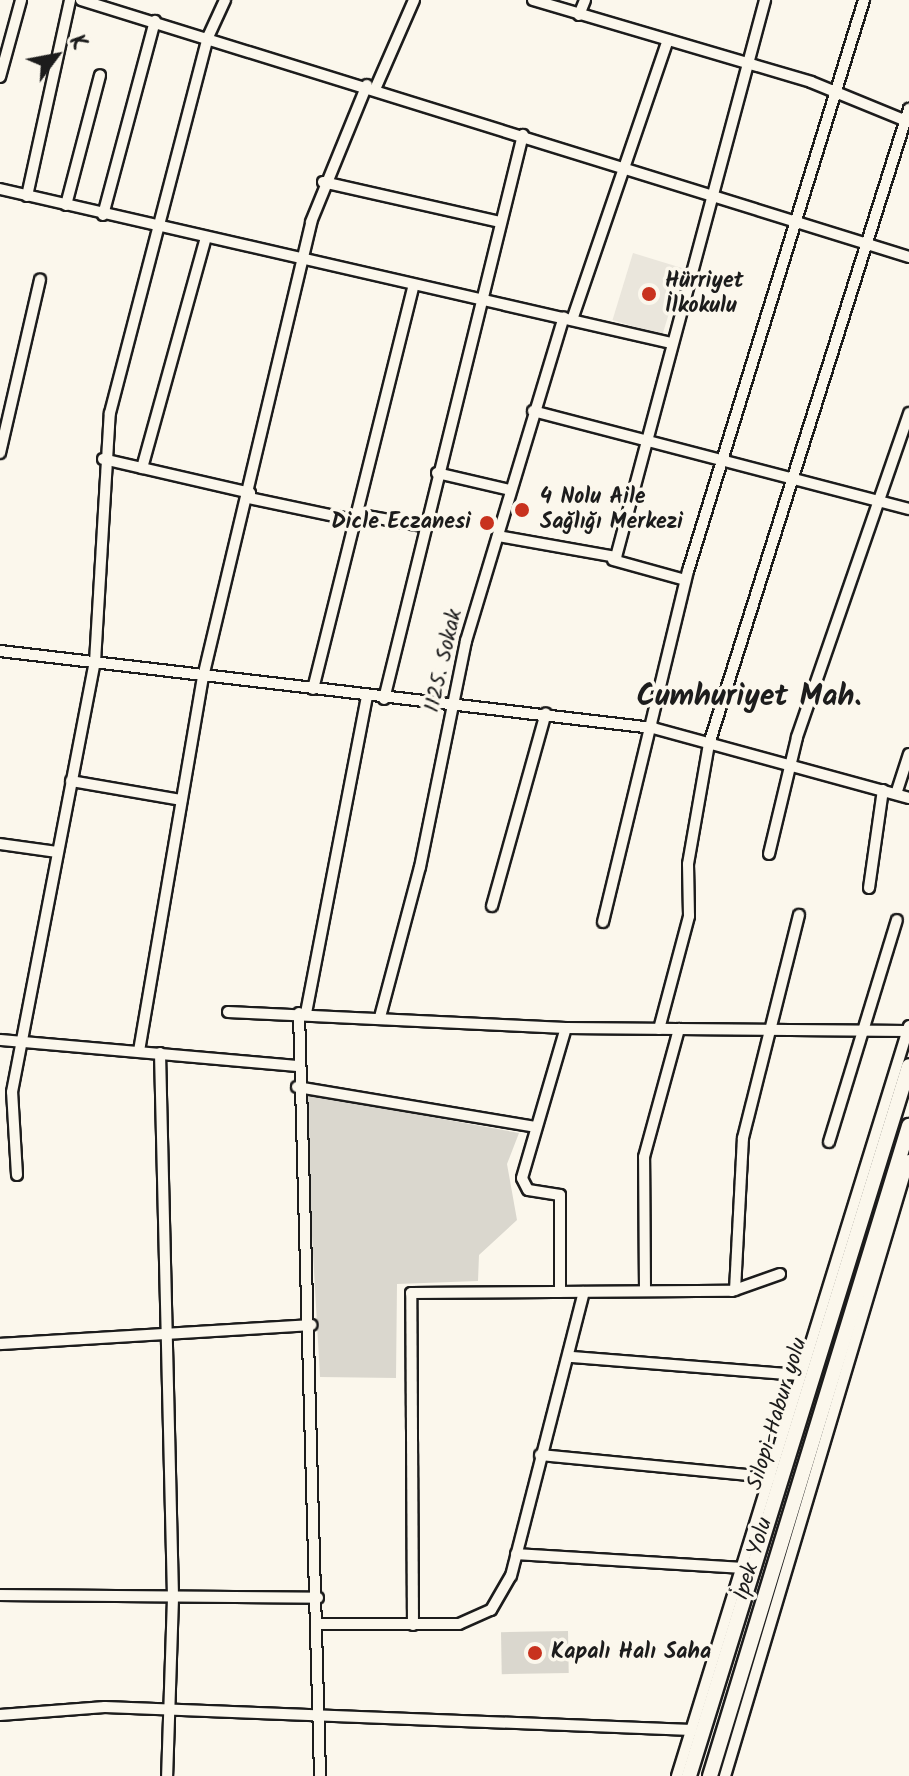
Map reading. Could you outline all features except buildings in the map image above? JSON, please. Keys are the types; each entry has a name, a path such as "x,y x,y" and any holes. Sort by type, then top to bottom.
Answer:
{"highway":[{"name":"Silopi-Habur yolu","path":"689,1776 909,1066"},
{"name":"İpek Yolu","path":"710,1776 909,1126"}],"street":[{"path":"0,77 21,0"},
{"path":"27,196 70,0"},
{"path":"81,0 122,6 155,21 372,86 909,257"},
{"path":"17,1175 12,1092 19,1041 95,662 103,459 156,227 208,37 225,0"},
{"path":"139,1051 203,677 306,264 323,182 414,0"},
{"path":"533,0 747,63 907,122"},
{"path":"579,15 585,0"},
{"path":"613,560 765,0"},
{"path":"603,922 646,727 685,580 727,460 795,219 836,97 864,0"},
{"path":"103,215 155,21"},
{"name":"1125. Sokak","path":"380,1017 454,706 533,411 625,169 668,40"},
{"path":"66,205 100,75"},
{"path":"659,1029 689,916 688,864 709,744 789,478 909,109"},
{"path":"384,699 423,526 523,135"},
{"path":"323,182 501,222"},
{"path":"0,189 205,241 483,298 671,343"},
{"path":"142,468 205,241"},
{"path":"0,453 40,280"},
{"path":"313,689 414,285"},
{"path":"533,411 909,509"},
{"path":"769,854 789,764 909,413"},
{"path":"103,459 354,517 423,526"},
{"path":"437,473 510,490"},
{"path":"498,536 613,560 685,580"},
{"path":"0,651 384,699 546,713 646,727 909,798"},
{"path":"320,1776 323,1714 311,1325 297,1087 302,1013 367,696"},
{"path":"492,906 546,713"},
{"path":"896,794 909,754"},
{"path":"71,781 181,800"},
{"path":"869,888 883,790"},
{"path":"0,844 57,852"},
{"path":"735,1290 743,1138 799,915"},
{"path":"829,1142 897,920"},
{"path":"228,1012 302,1013 566,1028 908,1029 677,1776"},
{"path":"560,1292 560,1195 528,1190 522,1178 566,1028"},
{"path":"645,1290 644,1157 679,1029"},
{"path":"0,1040 298,1066"},
{"path":"160,1053 164,1333 173,1598 172,1709 167,1776"},
{"path":"297,1087 535,1127"},
{"path":"725,1776 909,1160"},
{"path":"413,1625 410,1296 735,1290 780,1274"},
{"path":"319,1624 413,1625 484,1618 504,1593 540,1455 571,1357 584,1292"},
{"path":"0,1344 311,1325"},
{"path":"571,1357 800,1375"},
{"path":"540,1455 770,1477"},
{"path":"516,1554 743,1568"},
{"path":"0,1595 318,1598"},
{"path":"0,1715 172,1709 692,1730"}],"shaded area":[{"name":"Hürriyet İlkokulu","path":"633,253 683,268 662,335 613,320"},
{"path":"304,1094 519,1133 507,1164 517,1220 479,1255 478,1281 397,1284 396,1378 320,1377"},
{"name":"Kapalı Halı Saha","path":"568,1631 569,1673 502,1674 501,1632"}],"place":[{"name":"Hürriyet İlkokulu","path":"649,294"},
{"name":"4 Nolu Aile Sağlığı Merkezi","path":"522,510"},
{"name":"Dicle Eczanesi","path":"487,523"},
{"name":"Kapalı Halı Saha","path":"535,1653"}],"district":[{"name":"Cumhuriyet Mah.","path":"749,697"}]}
